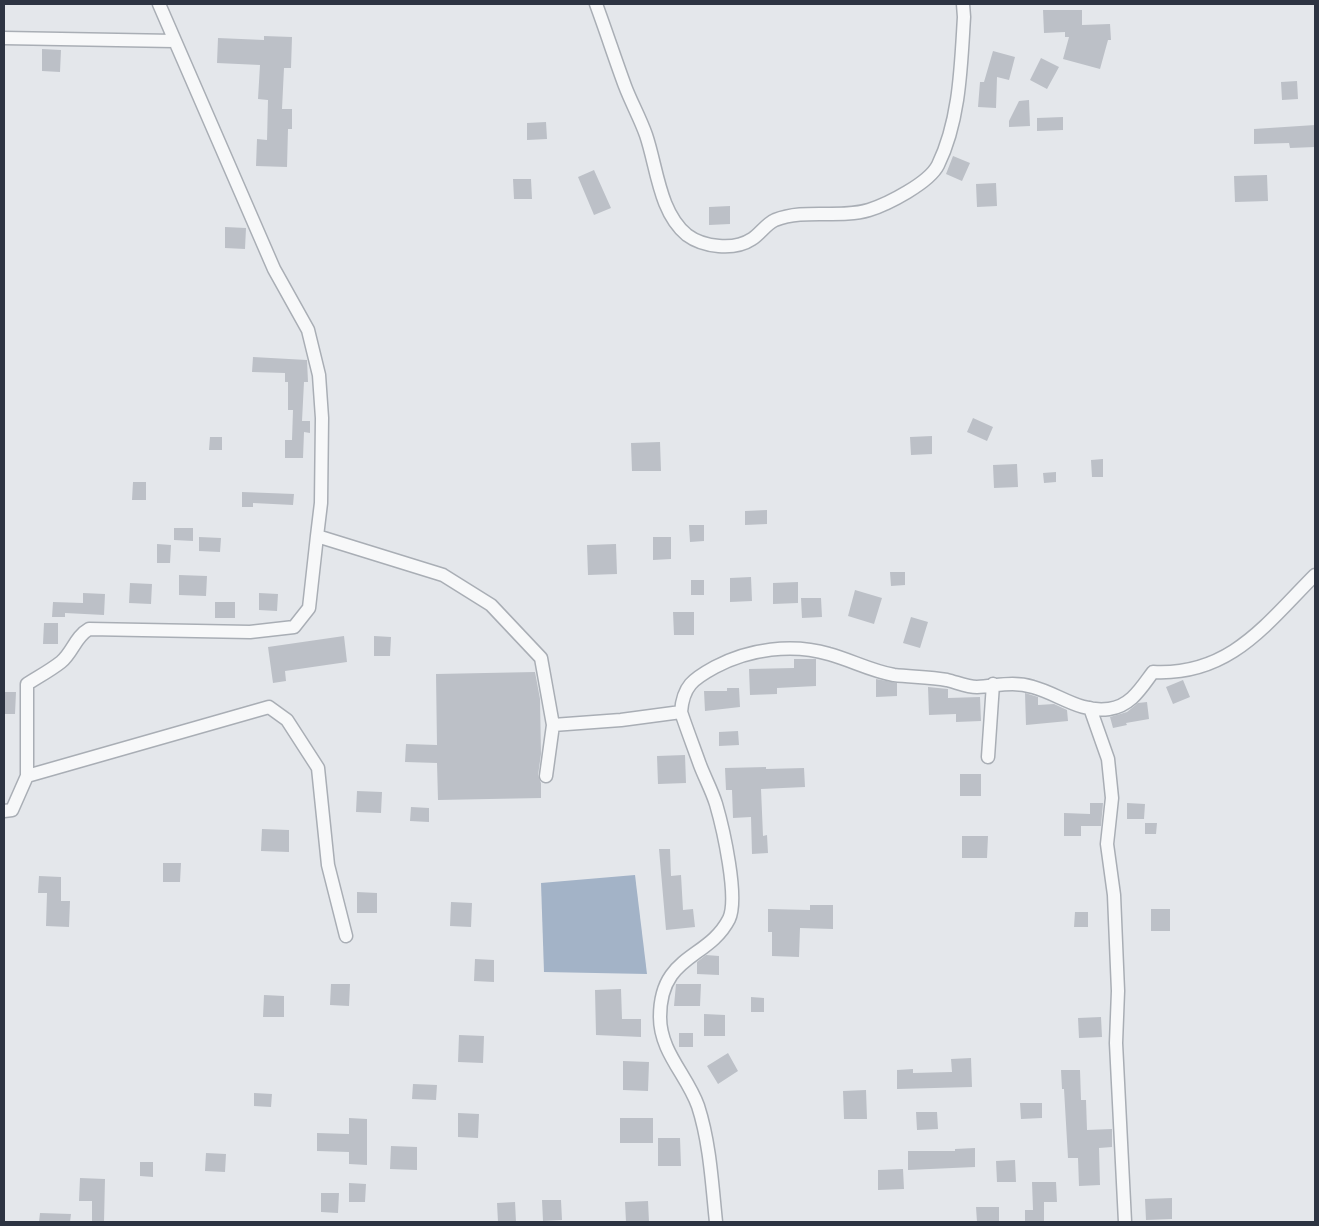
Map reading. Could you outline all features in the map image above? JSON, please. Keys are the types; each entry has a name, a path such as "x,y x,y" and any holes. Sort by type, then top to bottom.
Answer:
{"street":[{"path":"4,811 12,810 26,776 27,684 61,662 70,652 80,634 89,629 250,632 294,627 309,608 321,503 322,418 319,375 308,330 274,270 159,4"},
{"path":"596,4 625,86 646,135 654,169 672,216 686,234 701,244 719,246 750,240 774,220 798,215 842,214 869,210 921,183 937,166 952,122 958,94 964,16 963,4"},
{"path":"4,38 174,41"},
{"path":"318,536 443,575 491,605 541,658 553,725 546,776"},
{"path":"716,1222 709,1164 698,1106 663,1041 660,1016 664,988 679,964 714,939 728,920 734,906 716,803 681,712 682,696 695,678 726,661 756,652 791,648 829,654 858,666 893,674 946,680 975,687 1009,682 1034,687 1065,702 1090,708 1109,709 1131,701 1153,672 1174,673 1200,667 1231,654 1263,630 1315,575"},
{"path":"988,757 993,684"},
{"path":"26,776 269,707 287,720 318,768 328,865 346,936"},
{"path":"1090,708 1108,759 1112,798 1107,844 1114,895 1118,991 1116,1044 1125,1222"},
{"path":"553,725 621,720 681,712"}],"water":[{"path":"635,875 647,974 544,972 541,883"}],"building":[{"path":"1043,10 1082,10 1082,25 1110,24 1111,40 1108,40 1100,69 1063,59 1069,37 1065,37 1065,32 1044,33"},
{"path":"264,36 292,37 291,68 284,68 282,109 292,109 292,129 288,129 287,167 256,166 257,139 267,140 268,100 258,99 260,65 217,63 218,38 264,40"},
{"path":"42,49 61,50 60,72 42,71"},
{"path":"993,51 1015,57 1009,80 997,77 996,108 978,107 980,82 984,82"},
{"path":"1041,58 1059,67 1047,89 1030,80"},
{"path":"1297,81 1298,99 1282,100 1281,82"},
{"path":"1029,100 1030,126 1009,127 1009,121 1019,101"},
{"path":"1063,117 1063,130 1037,131 1037,118"},
{"path":"546,122 547,139 527,140 527,123"},
{"path":"1315,125 1315,147 1290,148 1289,143 1254,144 1254,129"},
{"path":"953,156 970,163 962,181 946,174"},
{"path":"594,170 611,208 594,215 578,177"},
{"path":"1267,175 1268,201 1235,202 1234,176"},
{"path":"513,179 531,179 532,199 514,199"},
{"path":"996,183 997,206 977,207 976,184"},
{"path":"730,206 730,224 709,225 709,207"},
{"path":"225,227 246,228 245,249 225,248"},
{"path":"253,357 307,360 308,382 304,382 302,421 310,421 310,433 304,432 303,458 285,458 285,440 292,440 293,410 288,410 288,382 285,382 285,373 252,372"},
{"path":"973,418 993,427 987,441 967,432"},
{"path":"932,436 932,454 911,455 910,437"},
{"path":"210,437 222,437 222,450 209,450"},
{"path":"660,442 661,471 632,471 631,443"},
{"path":"1103,459 1103,477 1092,477 1091,460"},
{"path":"1017,464 1018,487 994,488 993,465"},
{"path":"1056,472 1056,482 1044,483 1043,473"},
{"path":"133,482 146,482 146,500 132,500"},
{"path":"242,492 294,494 293,505 253,503 253,507 242,507"},
{"path":"767,510 767,524 745,525 745,511"},
{"path":"689,525 704,525 704,541 690,542"},
{"path":"174,528 193,528 193,541 174,540"},
{"path":"199,537 221,538 220,552 199,551"},
{"path":"653,537 671,537 671,559 653,560"},
{"path":"157,544 171,545 170,563 157,563"},
{"path":"616,544 617,574 588,575 587,545"},
{"path":"890,572 905,572 905,585 891,586"},
{"path":"179,575 207,576 206,596 179,595"},
{"path":"751,577 752,601 730,602 730,578"},
{"path":"691,580 704,580 704,595 691,595"},
{"path":"798,582 798,603 773,604 773,583"},
{"path":"130,583 152,584 151,604 129,603"},
{"path":"855,590 882,598 874,624 848,616"},
{"path":"83,593 105,594 104,615 65,613 65,617 52,617 53,602 83,603"},
{"path":"259,593 278,594 277,611 259,610"},
{"path":"801,598 821,598 822,617 802,618"},
{"path":"215,602 235,602 235,618 215,618"},
{"path":"673,612 694,612 694,635 674,635"},
{"path":"911,617 928,622 920,648 903,643"},
{"path":"44,623 58,623 58,644 43,644"},
{"path":"344,636 347,662 285,671 286,681 273,683 268,647"},
{"path":"374,636 391,637 390,656 374,656"},
{"path":"794,659 816,659 816,686 777,688 777,694 750,695 749,669 794,668"},
{"path":"535,672 540,699 541,754 538,775 541,783 541,798 438,800 437,763 405,762 406,744 437,745 436,674"},
{"path":"876,679 897,683 897,696 876,697"},
{"path":"1183,680 1190,697 1173,704 1166,687"},
{"path":"928,687 948,689 948,698 980,697 981,721 956,722 956,714 929,715"},
{"path":"727,688 739,688 740,707 705,711 704,691 727,691"},
{"path":"4,692 16,692 15,714 4,714"},
{"path":"1025,693 1038,697 1038,705 1054,704 1067,710 1068,721 1026,725"},
{"path":"1147,702 1149,719 1126,723 1127,725 1113,728 1110,717 1127,712 1138,703"},
{"path":"738,731 739,745 719,746 719,732"},
{"path":"685,755 686,783 658,784 657,756"},
{"path":"766,767 766,769 804,768 805,787 761,789 763,836 767,835 768,853 752,854 751,817 733,818 732,790 726,790 725,768"},
{"path":"960,774 981,774 981,796 960,796"},
{"path":"357,791 382,792 381,813 356,812"},
{"path":"1090,803 1103,803 1101,826 1081,826 1081,836 1064,836 1064,813 1090,814"},
{"path":"1127,803 1145,804 1144,819 1127,819"},
{"path":"411,807 429,808 429,822 410,821"},
{"path":"1145,823 1157,823 1156,834 1145,834"},
{"path":"262,829 289,830 289,852 261,851"},
{"path":"962,836 988,836 987,858 962,858"},
{"path":"659,849 670,849 671,876 681,875 683,910 693,909 695,927 666,930"},
{"path":"163,863 181,863 180,882 163,882"},
{"path":"39,876 61,877 61,901 70,901 69,927 46,926 47,893 38,893"},
{"path":"357,892 377,893 377,913 357,913"},
{"path":"451,902 472,903 471,927 450,926"},
{"path":"810,905 833,905 833,929 800,928 799,957 772,956 772,932 768,932 768,909 810,910"},
{"path":"1151,909 1170,909 1170,931 1151,931"},
{"path":"1075,912 1088,912 1088,927 1074,927"},
{"path":"706,955 719,956 719,975 697,974 697,962"},
{"path":"475,959 494,960 494,982 474,981"},
{"path":"331,984 350,984 349,1006 330,1005"},
{"path":"676,984 701,984 700,1006 674,1006"},
{"path":"621,989 622,1019 641,1019 641,1037 596,1035 595,990"},
{"path":"264,995 284,996 284,1017 263,1017"},
{"path":"751,997 764,998 764,1012 751,1012"},
{"path":"704,1014 725,1015 725,1036 704,1036"},
{"path":"1101,1017 1102,1037 1079,1038 1078,1018"},
{"path":"679,1033 693,1033 693,1047 679,1047"},
{"path":"459,1035 484,1036 483,1063 458,1062"},
{"path":"728,1053 738,1071 718,1084 707,1066"},
{"path":"971,1058 972,1087 897,1089 897,1070 913,1069 913,1073 952,1072 951,1059"},
{"path":"623,1061 649,1062 648,1091 623,1090"},
{"path":"1061,1070 1080,1070 1081,1100 1086,1100 1087,1130 1112,1129 1112,1147 1099,1148 1100,1185 1079,1186 1078,1158 1068,1158"},
{"path":"413,1084 437,1085 436,1100 412,1099"},
{"path":"866,1090 867,1119 844,1119 843,1091"},
{"path":"254,1093 272,1094 271,1107 254,1106"},
{"path":"1020,1103 1042,1103 1042,1118 1021,1119"},
{"path":"916,1112 937,1112 938,1129 917,1130"},
{"path":"458,1113 479,1114 478,1138 458,1137"},
{"path":"349,1118 367,1119 367,1165 349,1164 349,1152 317,1151 317,1133 349,1134"},
{"path":"620,1118 653,1118 653,1143 620,1143"},
{"path":"658,1138 680,1138 681,1166 658,1166"},
{"path":"391,1146 417,1147 417,1170 390,1169"},
{"path":"975,1148 975,1167 908,1170 908,1151 955,1151 955,1149"},
{"path":"206,1153 226,1154 225,1172 205,1171"},
{"path":"1015,1160 1016,1182 997,1182 996,1161"},
{"path":"140,1162 153,1162 153,1177 140,1176"},
{"path":"903,1169 904,1189 878,1190 878,1170"},
{"path":"80,1178 105,1179 104,1222 92,1222 92,1201 79,1201"},
{"path":"1032,1182 1056,1182 1057,1202 1044,1202 1044,1222 1025,1222 1025,1210 1033,1210"},
{"path":"349,1183 366,1184 365,1202 349,1202"},
{"path":"321,1193 339,1193 338,1213 321,1212"},
{"path":"1172,1198 1172,1219 1146,1220 1145,1199"},
{"path":"542,1200 561,1200 562,1220 543,1221"},
{"path":"648,1201 649,1222 626,1222 625,1202"},
{"path":"515,1202 516,1222 498,1222 497,1203"},
{"path":"976,1207 999,1207 999,1222 977,1222"},
{"path":"40,1213 71,1214 70,1222 39,1222"}]}
